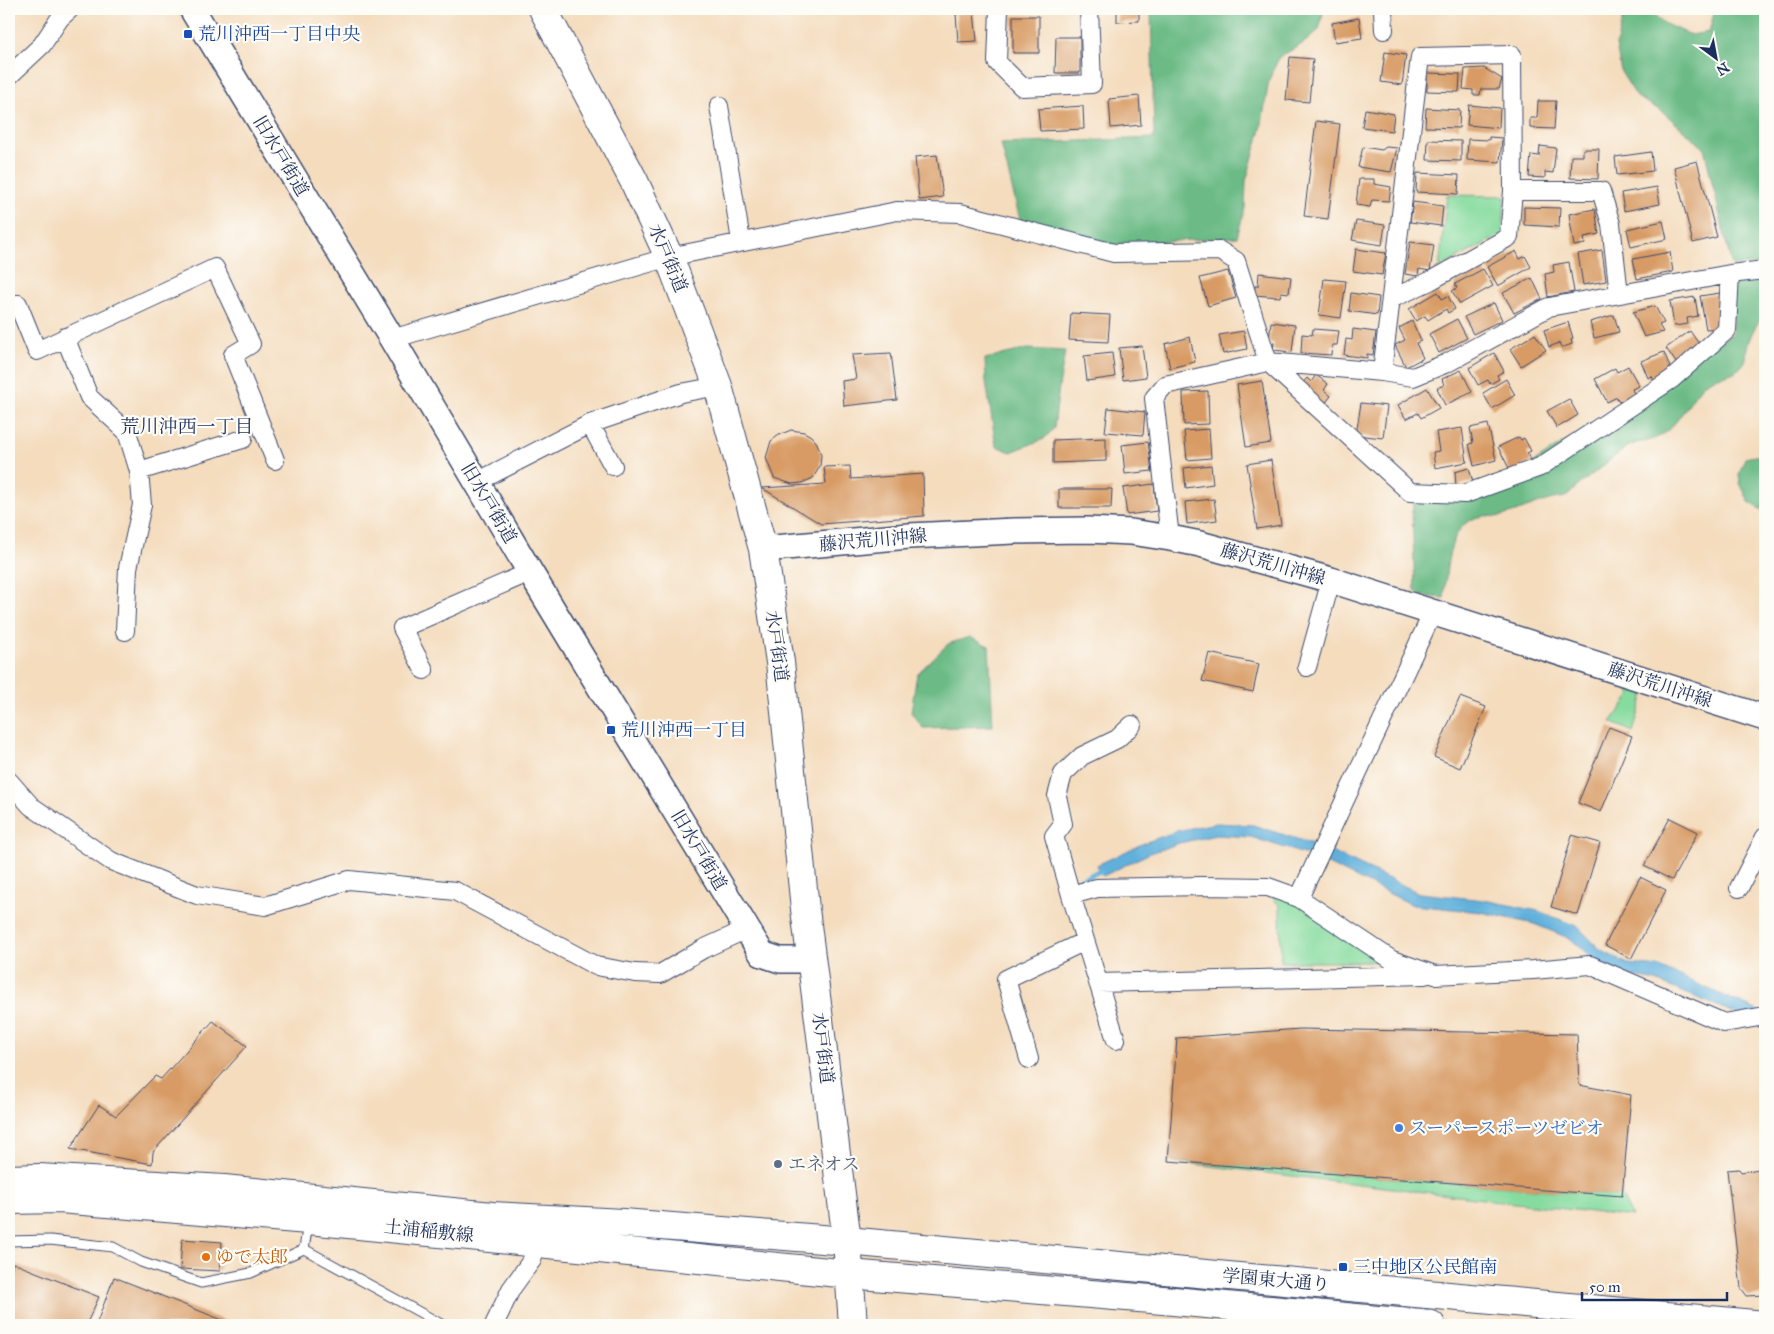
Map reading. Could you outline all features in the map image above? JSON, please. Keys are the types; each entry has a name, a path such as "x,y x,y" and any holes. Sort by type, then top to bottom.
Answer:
{"main road":[{"name":"水戸街道","path":"543,9 634,181 669,257 718,386 763,549 780,662 811,960 847,1241 853,1325"},
{"name":"土浦稲敷線","path":"9,1179 38,1178 224,1188 492,1216 623,1223 847,1241"},
{"name":"土浦稲敷線","path":"9,1200 60,1199 308,1220 849,1274"},
{"name":"学園東大通り","path":"847,1241 1765,1325"},
{"name":"学園東大通り","path":"849,1274 1154,1299 1430,1325"}],"street":[{"path":"9,76 42,45 60,18 70,9"},
{"name":"旧水戸街道","path":"192,9 762,954 780,960 811,960"},
{"path":"999,9 997,62 1022,87 1092,84 1089,9"},
{"path":"1383,9 1384,30"},
{"path":"1382,372 1420,57 1512,55 1512,191 1509,237 1430,281 1391,299"},
{"path":"719,106 740,241"},
{"path":"1512,191 1601,191 1611,224 1619,294"},
{"path":"392,339 669,257 740,241 897,211 960,214 1114,253 1220,251 1236,261 1268,362 1410,492 1465,494 1540,466 1672,380 1727,330 1730,274"},
{"path":"9,305 18,304 37,351 215,268 251,344 233,355 275,460"},
{"path":"1170,538 1154,398 1165,385 1268,362 1382,372 1412,377 1448,363 1549,307 1730,274 1765,270"},
{"path":"65,338 89,397 127,432 139,471 142,505 128,568 125,631"},
{"path":"477,482 590,424 681,393 718,386"},
{"path":"590,424 613,466"},
{"path":"139,471 243,439"},
{"name":"藤沢荒川沖線","path":"763,549 909,536 1014,531 1088,530 1130,532 1170,538 1200,544 1331,580 1765,718"},
{"path":"424,670 402,628 530,572"},
{"path":"1307,666 1331,580"},
{"path":"1299,898 1434,612"},
{"path":"1116,1040 1054,836 1063,824 1057,796 1063,774 1082,756 1117,739 1132,725"},
{"path":"9,780 32,806 111,861 197,895 265,906 349,880 455,891 596,966 635,973 660,974 703,949 747,929"},
{"path":"1739,888 1765,837"},
{"path":"1071,895 1098,888 1268,887 1299,898 1392,960 1435,975"},
{"path":"1029,1059 1006,979 1085,941"},
{"path":"1098,983 1435,975 1590,965 1724,1023 1765,1016"},
{"path":"494,1325 511,1289 532,1260 536,1242"}],"lane":[{"path":"304,1249 308,1220"},
{"path":"9,1241 50,1240 113,1247 141,1262 201,1283 251,1273 304,1249"},
{"path":"304,1249 443,1325"}],"green space":[{"path":"1151,9 1324,9 1319,30 1304,43 1279,57 1269,80 1261,129 1246,181 1245,208 1237,237 1114,245 1020,220 1001,144 1154,138"},
{"path":"1631,9 1649,9 1663,23 1691,35 1709,32 1715,9 1765,9 1765,264 1732,266 1704,148 1663,112 1637,97 1621,72 1616,45 1624,13"},
{"path":"1447,195 1505,196 1503,234 1439,268"},
{"path":"1765,275 1765,316 1753,330 1745,361 1739,368 1734,372 1712,379 1702,386 1677,421 1665,433 1654,439 1628,447 1567,496 1551,499 1502,516 1483,516 1471,520 1462,527 1455,537 1448,562 1444,598 1421,596 1415,590 1412,510 1416,499 1488,492 1732,334 1734,278"},
{"path":"1027,349 1065,351 1054,428 1044,439 1011,452 996,446 986,381 985,359"},
{"path":"1765,454 1765,512 1749,502 1740,483 1739,474 1745,458"},
{"path":"969,637 989,646 993,726 923,728 911,712 917,674 948,644"},
{"path":"1623,679 1647,684 1633,732 1611,722 1631,695"},
{"path":"1268,892 1297,904 1387,960 1365,962 1281,962 1280,906"},
{"path":"1168,1161 1622,1196 1632,1217"}],"water":[{"path":"1216,823 1253,825 1319,846 1419,893 1484,900 1538,911 1577,926 1602,951 1628,964 1659,967 1765,1014 1765,1029 1742,1016 1653,980 1621,975 1596,962 1571,939 1534,924 1481,912 1413,905 1313,857 1251,837 1216,835 1179,843 1148,854 1103,876 1097,865 1144,843 1177,831"}],"building":[{"path":"1117,9 1139,9 1139,21 1117,22"},
{"path":"974,12 977,41 958,42 956,14"},
{"path":"1013,16 1039,16 1039,53 1013,53"},
{"path":"1359,18 1362,38 1335,42 1332,23"},
{"path":"1056,37 1080,37 1080,73 1055,73"},
{"path":"1385,52 1406,55 1402,85 1381,82"},
{"path":"1290,57 1313,59 1309,102 1286,100"},
{"path":"1484,68 1502,79 1499,89 1481,89 1480,95 1473,95 1473,90 1463,89 1465,69"},
{"path":"1427,73 1460,74 1459,92 1427,91"},
{"path":"1139,96 1141,125 1111,128 1109,99"},
{"path":"1538,101 1556,101 1554,129 1530,128 1530,118 1537,118"},
{"path":"1469,105 1500,108 1499,128 1467,125"},
{"path":"1083,106 1084,129 1040,131 1038,109"},
{"path":"1426,108 1460,110 1459,128 1425,127"},
{"path":"1365,109 1394,114 1392,131 1362,127"},
{"path":"1316,121 1340,124 1328,219 1304,216"},
{"path":"1489,137 1502,138 1500,162 1467,160 1468,139 1489,140"},
{"path":"1428,140 1461,141 1461,161 1427,160"},
{"path":"1540,146 1556,148 1553,173 1545,172 1545,178 1529,177 1531,155 1539,156"},
{"path":"1363,147 1382,150 1386,147 1397,148 1391,172 1358,167"},
{"path":"1583,149 1599,149 1598,179 1570,178 1571,156 1583,156"},
{"path":"1651,152 1653,171 1617,175 1615,157"},
{"path":"937,155 943,197 919,200 915,157"},
{"path":"1697,161 1717,237 1693,243 1674,167"},
{"path":"1417,173 1459,175 1458,194 1416,192"},
{"path":"1359,179 1374,179 1374,184 1391,187 1389,201 1372,200 1370,207 1356,205"},
{"path":"1657,187 1660,204 1624,211 1621,193"},
{"path":"1413,202 1443,206 1441,226 1410,222"},
{"path":"1524,207 1560,208 1559,227 1524,225"},
{"path":"1595,209 1599,234 1584,237 1585,244 1574,246 1569,214"},
{"path":"1356,221 1385,225 1382,245 1352,240"},
{"path":"1663,221 1667,239 1631,247 1627,229"},
{"path":"1410,242 1434,245 1430,271 1419,269 1418,276 1405,274"},
{"path":"1356,249 1386,253 1382,275 1353,271"},
{"path":"1602,250 1606,281 1583,285 1578,254"},
{"path":"1516,251 1520,259 1525,256 1531,267 1498,286 1487,267"},
{"path":"1670,252 1673,272 1637,279 1633,259"},
{"path":"1569,262 1574,292 1548,297 1545,274 1554,272 1553,265"},
{"path":"1483,269 1493,286 1460,304 1452,291 1457,288 1455,284"},
{"path":"1228,271 1236,298 1208,306 1200,278"},
{"path":"1259,273 1291,277 1289,293 1281,292 1280,297 1254,295 1255,286 1258,286"},
{"path":"1532,278 1542,299 1514,313 1503,293"},
{"path":"1324,279 1346,281 1341,318 1319,315"},
{"path":"1438,292 1442,299 1448,296 1455,309 1448,313 1446,309 1428,320 1425,316 1416,321 1409,309"},
{"path":"1351,293 1379,297 1377,315 1349,311"},
{"path":"1720,293 1721,328 1706,329 1700,296"},
{"path":"1695,297 1698,316 1687,318 1688,324 1674,326 1670,301"},
{"path":"1494,303 1502,320 1473,334 1464,317"},
{"path":"1655,306 1664,323 1659,325 1663,332 1644,337 1633,312"},
{"path":"1071,313 1110,315 1108,342 1069,340"},
{"path":"1614,315 1619,332 1594,338 1590,322"},
{"path":"1457,319 1467,338 1439,353 1429,334"},
{"path":"1412,321 1421,341 1416,343 1423,358 1406,367 1395,345 1405,340 1399,328"},
{"path":"1271,322 1295,325 1292,352 1273,350 1274,343 1269,342"},
{"path":"1568,322 1573,338 1571,339 1572,344 1561,348 1559,343 1549,347 1544,330"},
{"path":"1313,329 1339,331 1337,345 1332,345 1331,355 1301,353 1302,334 1312,335"},
{"path":"1353,329 1376,332 1373,355 1367,354 1367,358 1344,355 1346,339 1352,340"},
{"path":"1244,331 1247,349 1223,354 1219,335"},
{"path":"1690,331 1701,347 1677,364 1666,348"},
{"path":"1535,334 1546,350 1521,366 1510,349"},
{"path":"1190,337 1195,362 1170,368 1165,344"},
{"path":"1142,346 1146,377 1123,380 1119,348"},
{"path":"1664,352 1673,375 1654,382 1652,376 1648,378 1641,361"},
{"path":"891,353 897,400 844,406 842,381 856,379 852,355"},
{"path":"1112,353 1115,377 1087,381 1084,356"},
{"path":"1494,353 1504,371 1497,375 1499,379 1490,384 1488,380 1478,385 1469,368"},
{"path":"1628,366 1639,386 1632,389 1634,394 1619,402 1617,397 1607,402 1595,379 1615,368 1617,372"},
{"path":"1461,370 1472,392 1445,405 1437,388 1444,385 1442,379"},
{"path":"1316,375 1328,384 1324,390 1331,396 1323,406 1299,387 1307,378 1311,382"},
{"path":"1506,379 1515,395 1492,409 1483,393"},
{"path":"1262,381 1271,443 1246,447 1237,385"},
{"path":"1427,388 1439,408 1421,418 1418,413 1406,419 1398,405"},
{"path":"1208,391 1209,424 1184,425 1183,392"},
{"path":"1569,399 1578,415 1557,428 1547,411"},
{"path":"1361,403 1387,406 1383,438 1356,435"},
{"path":"1108,408 1145,412 1143,435 1105,432"},
{"path":"1488,424 1496,460 1474,466 1469,444 1473,443 1470,428"},
{"path":"1462,428 1467,462 1435,468 1433,452 1439,451 1436,432"},
{"path":"1209,429 1211,458 1187,460 1184,431"},
{"path":"791,430 804,432 811,436 817,443 821,455 820,466 813,478 802,483 792,484 774,478 766,458 771,441"},
{"path":"1519,437 1521,440 1524,438 1531,451 1527,453 1531,462 1511,472 1498,447"},
{"path":"1106,438 1106,461 1053,463 1053,440"},
{"path":"1148,442 1152,471 1125,474 1122,445"},
{"path":"1271,460 1281,525 1257,529 1247,464"},
{"path":"1211,465 1213,484 1186,488 1184,468"},
{"path":"850,466 851,479 923,474 924,516 821,524 762,488 826,484 824,467"},
{"path":"1469,468 1473,482 1456,486 1455,472"},
{"path":"1154,484 1157,511 1127,515 1123,488"},
{"path":"1059,489 1112,489 1111,508 1059,508"},
{"path":"1214,499 1217,520 1187,524 1185,502"},
{"path":"1209,653 1259,664 1253,692 1202,681"},
{"path":"1460,697 1486,707 1460,768 1434,757"},
{"path":"1609,727 1632,736 1601,812 1578,803"},
{"path":"1670,818 1698,832 1672,880 1644,866"},
{"path":"1572,835 1600,843 1578,915 1551,907"},
{"path":"1640,877 1666,890 1631,959 1605,945"},
{"path":"213,1021 247,1046 153,1152 152,1164 70,1149 99,1105 116,1116 155,1076 161,1079"},
{"name":"スーパースポーツゼビオ","path":"1300,1029 1577,1034 1579,1085 1631,1095 1622,1196 1168,1161 1177,1038"},
{"path":"1765,1168 1765,1295 1747,1296 1741,1288 1727,1170 1739,1169 1741,1172"},
{"path":"182,1239 222,1242 220,1271 180,1269"},
{"path":"13,1263 99,1297 86,1325 9,1325 9,1276"},
{"path":"114,1277 235,1325 96,1325"}],"waterway":[{"path":"1080,880 1106,868"}],"place":[{"name":"荒川沖西一丁目中央","path":"188,34"},
{"name":"荒川沖西一丁目","path":"611,730"},
{"name":"スーパースポーツゼビオ","path":"1399,1128"},
{"name":"エネオス","path":"778,1164"},
{"name":"ゆで太郎","path":"206,1257"},
{"name":"三中地区公民館南","path":"1343,1267"}],"district":[{"name":"荒川沖西一丁目","path":"187,426"}]}
